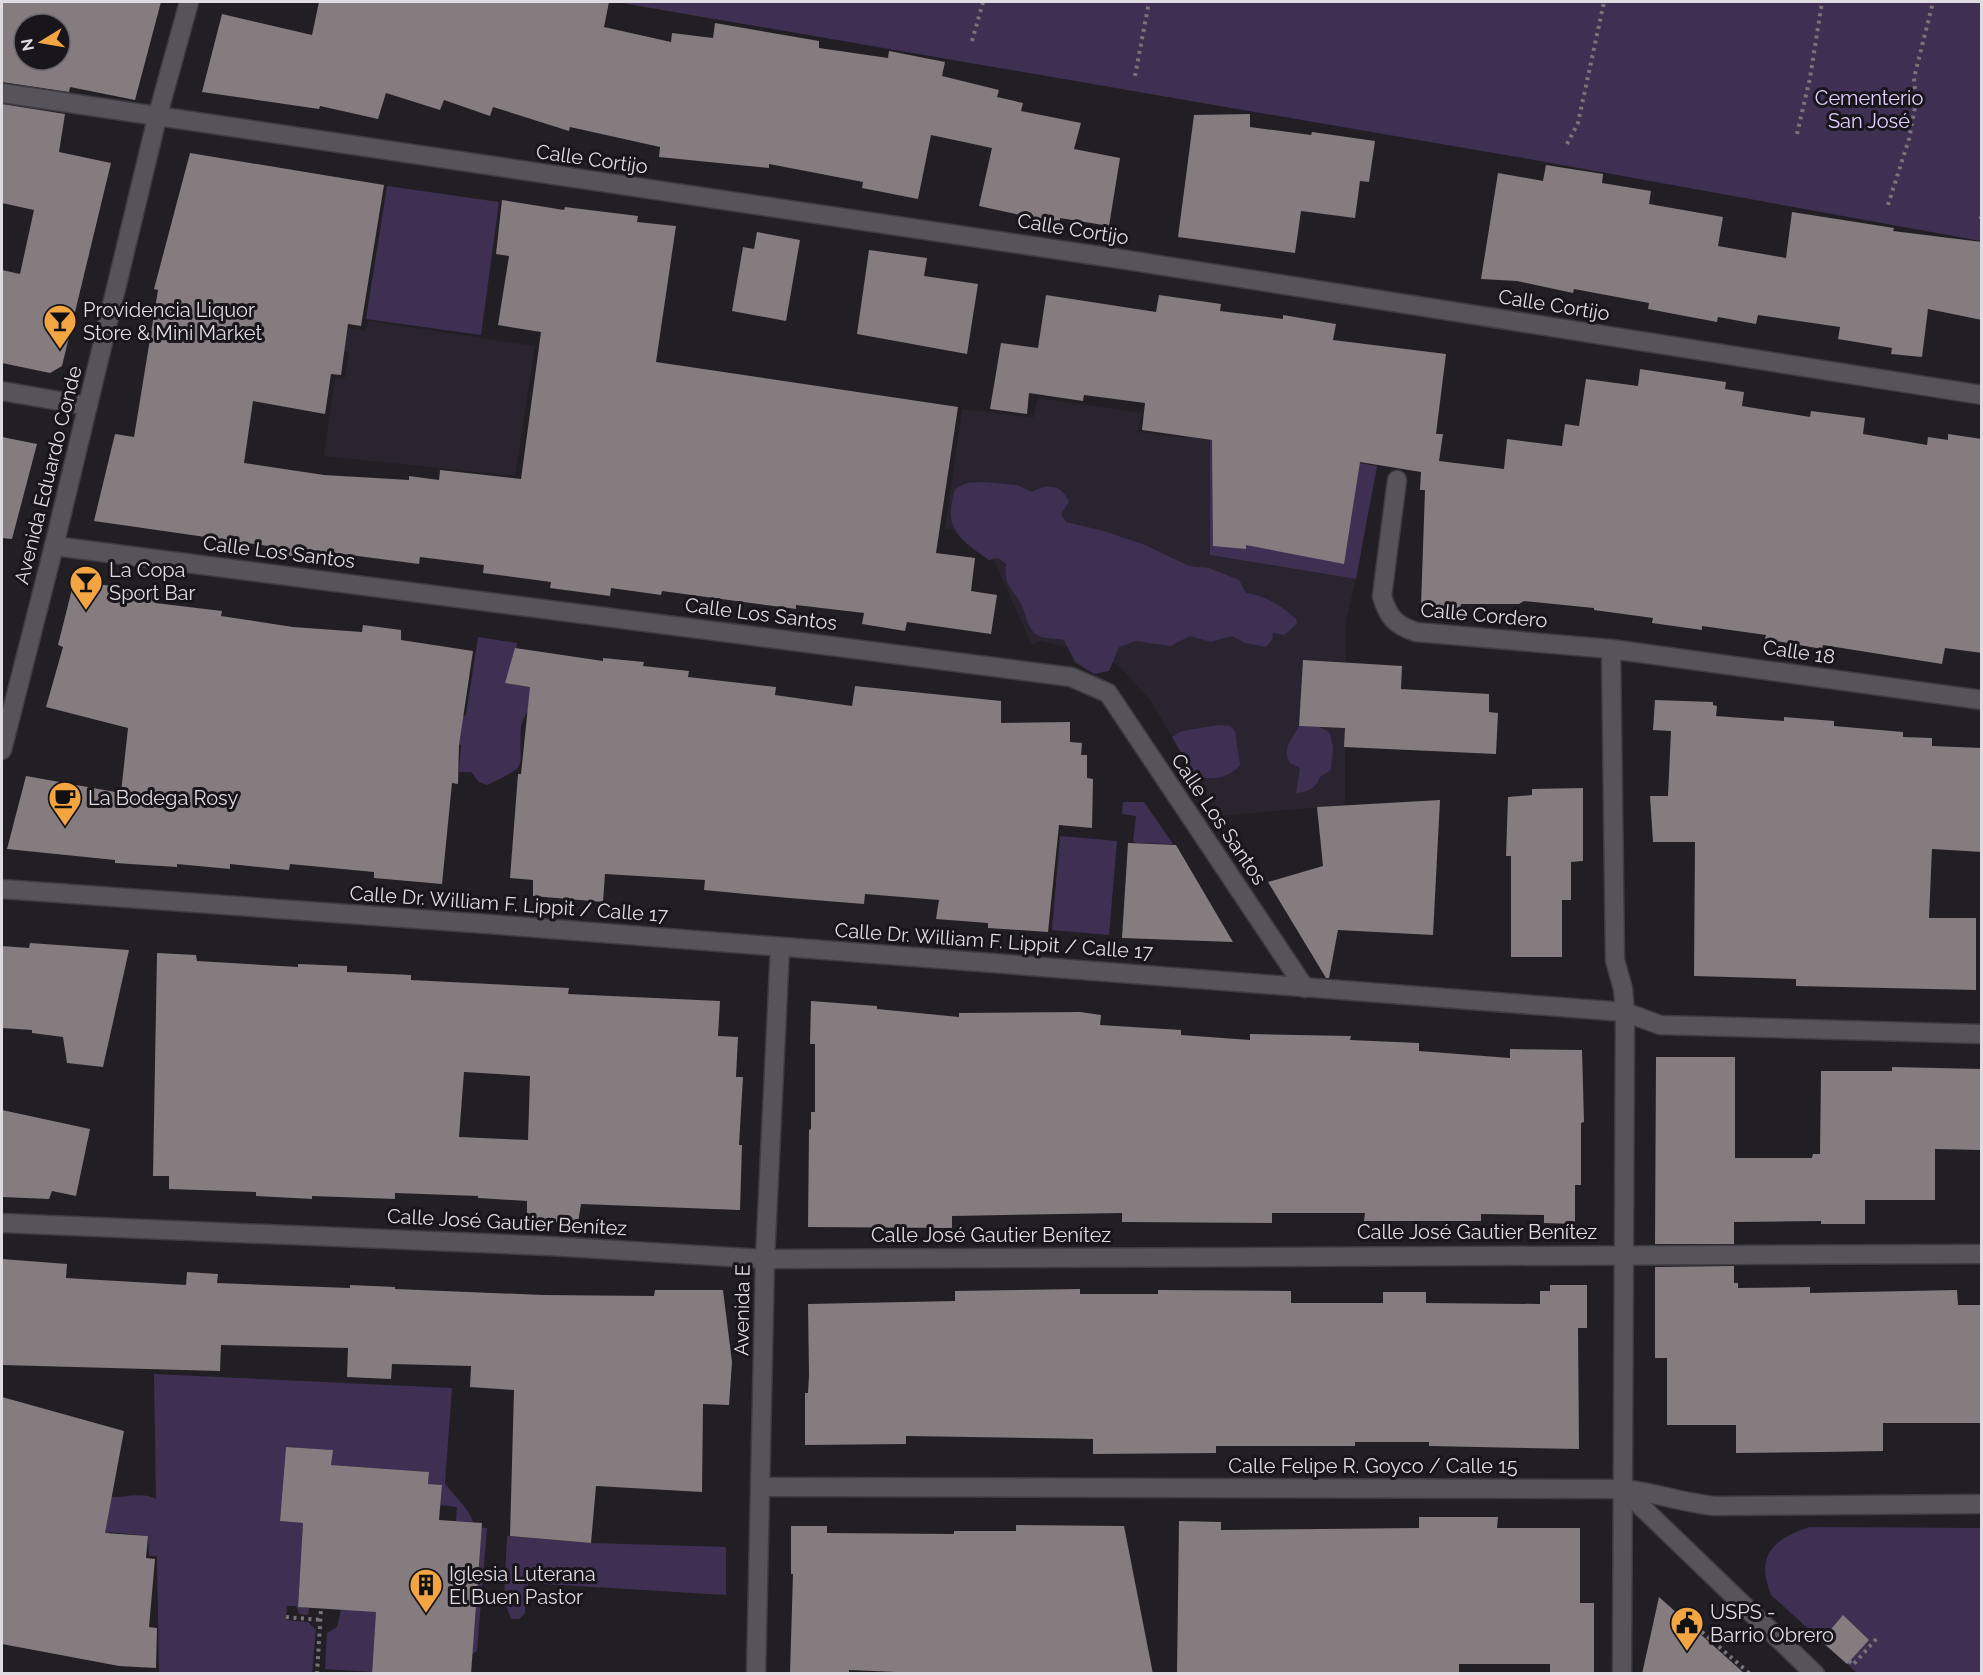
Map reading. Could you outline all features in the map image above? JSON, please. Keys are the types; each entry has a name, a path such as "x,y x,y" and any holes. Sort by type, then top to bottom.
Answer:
{"street":[{"name":"Avenida Eduardo Conde","path":"2,750 8,695 54,546 157,118 189,2"},
{"name":"Calle Cortijo","path":"2,93 157,118 1115,258 1982,395"},
{"path":"2,391 88,406"},
{"name":"Calle Cordero","path":"1397,480 1382,596 1387,614 1398,626 1416,632 1611,649"},
{"name":"Calle Los Santos","path":"54,546 1071,677 1108,693 1305,988"},
{"path":"1611,649 1615,960 1623,989 1625,1012 1622,1674"},
{"name":"Calle 18","path":"1611,649 1982,700"},
{"name":"Calle Dr. William F. Lippit / Calle 17","path":"2,889 1625,1012 1660,1025 1982,1034"},
{"name":"Avenida E","path":"756,1674 762,1487 765,1259 780,948"},
{"name":"Calle José Gautier Benítez","path":"2,1223 549,1246 765,1259 1982,1254"},
{"name":"Calle Felipe R. Goyco / Calle 15","path":"762,1487 1623,1489 1650,1491 1693,1504 1715,1506 1982,1503"},
{"path":"1623,1489 1815,1674"}],"path":[{"path":"972,41 983,2"},
{"path":"1135,76 1149,2"},
{"path":"1567,144 1578,123 1604,2"},
{"path":"1797,134 1810,78 1822,2"},
{"path":"1888,205 1909,139 1916,102 1914,78 1933,2"},
{"path":"1686,1607 1693,1624 1750,1674"},
{"path":"318,1674 321,1608"},
{"path":"286,1617 321,1620"},
{"path":"1849,1661 1853,1665 1878,1637"}],"shaded area":[{"path":"369,321 535,346 515,476 324,456 335,379 345,378 349,353 338,349 343,327 364,331"},
{"path":"1038,398 1142,413 1138,432 1184,438 1189,415 1210,438 1210,555 1356,579 1346,621 1346,662 1303,660 1299,725 1345,728 1345,805 1219,816 1150,700 1118,665 1090,652 1040,641 1032,645 981,532 945,529 962,409 1033,418"}],"green space":[{"name":"Cementerio San José","path":"616,2 1981,2 1981,241 1540,161"},
{"path":"387,186 499,202 481,335 366,319"},
{"path":"1210,438 1377,466 1356,579 1210,555"},
{"path":"967,483 1017,485 1032,492 1043,487 1054,487 1066,496 1069,502 1061,514 1066,522 1104,531 1145,545 1189,566 1209,568 1239,580 1246,593 1260,596 1279,605 1296,619 1297,624 1284,635 1273,633 1272,640 1266,647 1245,643 1232,636 1211,642 1190,636 1170,646 1136,641 1119,647 1109,671 1094,674 1075,662 1064,640 1041,637 1032,630 1020,602 1007,581 1006,564 998,558 989,560 961,538 956,531 951,514 955,489"},
{"path":"478,637 517,643 512,684 529,685 538,697 522,723 519,765 510,773 487,785 479,782 471,772 459,772 461,745 430,742 455,719 466,715"},
{"path":"1219,725 1230,726 1235,731 1240,765 1219,778 1194,775 1172,737 1182,731"},
{"path":"1299,726 1320,727 1330,733 1333,747 1331,770 1320,777 1311,789 1296,793 1300,768 1290,763 1287,748"},
{"path":"1123,802 1144,802 1173,844 1133,841 1136,816 1122,814"},
{"path":"1060,836 1117,841 1109,935 1052,930"},
{"path":"154,1374 452,1388 445,1483 466,1509 473,1522 456,1521 457,1507 440,1505 442,1485 428,1484 429,1472 331,1465 332,1450 286,1447 280,1521 303,1523 298,1606 309,1608 308,1615 299,1614 296,1606 287,1606 286,1620 308,1622 316,1630 312,1673 159,1673 157,1556 149,1556 148,1536 109,1532 97,1642 104,1497 138,1495 156,1499"},
{"path":"473,1522 474,1527 487,1528 477,1651 471,1655"},
{"path":"1810,1527 1981,1528 1981,1673 1857,1673 1771,1595 1765,1569 1771,1550 1786,1537"},
{"path":"507,1536 591,1543 726,1547 726,1595 528,1583 525,1613 519,1619 511,1619 504,1600"},
{"path":"379,1572 372,1672 325,1669 327,1633 337,1627 341,1610 348,1610"}],"building":[{"path":"2,2 161,2 135,100 70,87 69,92 2,82"},
{"path":"319,2 609,2 604,27 671,42 672,33 713,38 715,23 819,41 819,48 888,58 889,51 945,62 942,76 999,90 997,97 1023,103 1021,111 1081,123 1074,149 1120,158 1109,226 1060,218 1060,221 1038,219 979,206 992,148 931,135 918,199 862,188 863,182 769,164 769,168 659,157 660,147 570,127 569,131 493,107 490,116 444,100 440,110 386,93 378,119 320,106 319,109 202,92 222,14 312,35"},
{"path":"2,104 65,114 59,152 111,163 62,366 50,373 2,363 2,270 20,274 34,210 2,203"},
{"path":"1250,114 1250,127 1311,135 1312,132 1375,141 1369,182 1360,181 1355,218 1301,211 1295,253 1178,237 1194,115"},
{"path":"190,153 384,185 361,326 348,324 341,375 331,374 325,414 253,401 244,463 324,475 409,480 409,476 439,480 440,470 521,479 541,332 498,325 509,256 496,254 502,200 564,210 565,207 638,216 637,222 676,226 656,362 958,407 936,553 975,558 971,591 997,595 991,634 907,622 905,631 862,624 864,613 796,605 796,609 662,591 661,595 611,588 610,596 550,588 551,582 483,573 484,565 420,557 419,564 304,549 303,558 267,552 268,546 94,521 115,434 134,437 158,290 154,289"},
{"path":"1546,165 1603,174 1602,183 1651,191 1649,204 1723,217 1718,246 1786,258 1792,212 1894,228 1893,231 1982,242 1982,320 1928,309 1922,357 1891,354 1892,348 1838,339 1840,327 1758,315 1756,324 1718,317 1717,322 1648,309 1649,303 1574,289 1573,293 1517,281 1481,279 1498,173 1543,181"},
{"path":"757,232 800,240 786,321 732,311 743,247 754,249"},
{"path":"869,250 927,258 924,276 978,284 967,354 857,334"},
{"path":"1046,295 1156,312 1159,295 1221,304 1220,311 1283,319 1283,315 1336,324 1333,340 1446,354 1436,434 1443,434 1439,461 1504,469 1507,439 1562,446 1565,424 1579,426 1586,379 1638,386 1640,369 1726,382 1725,389 1744,392 1742,406 1810,417 1811,411 1865,418 1863,434 1927,445 1928,437 1948,440 1948,434 1982,439 1982,653 1945,648 1942,664 1823,645 1822,649 1765,639 1766,635 1702,626 1702,630 1652,623 1653,618 1594,610 1594,608 1524,601 1519,604 1461,604 1460,608 1421,606 1425,490 1420,490 1421,472 1360,462 1344,564 1246,545 1246,549 1213,546 1212,440 1142,430 1145,403 1084,395 1083,401 1029,393 1027,414 990,409 1001,343 1038,348"},
{"path":"2,437 37,444 12,539 2,538"},
{"path":"74,581 157,592 155,603 222,611 221,616 293,627 362,632 363,625 401,630 401,640 473,651 459,745 458,784 452,783 442,884 374,878 374,872 290,864 289,870 230,864 230,869 177,864 177,867 115,863 115,860 7,849 26,776 121,793 128,728 46,707 63,647 58,645"},
{"path":"515,648 603,661 603,658 644,662 643,666 689,671 688,677 776,687 775,695 852,706 855,686 1001,701 1001,723 1070,722 1070,742 1082,743 1081,755 1087,755 1087,778 1093,779 1092,828 1059,825 1048,932 988,928 988,923 936,919 939,900 865,894 864,904 789,898 704,890 705,880 605,874 603,902 533,896 533,880 510,878 518,774 521,774 530,687 505,683"},
{"path":"1303,660 1402,666 1401,689 1489,694 1489,712 1498,713 1496,754 1344,747 1345,728 1299,726"},
{"path":"1655,700 1713,702 1713,705 1717,706 1716,716 1784,721 1784,717 1834,721 1834,726 1903,732 1903,737 1932,738 1932,746 1982,748 1982,852 1932,849 1929,918 1976,918 1976,990 1796,986 1796,979 1694,976 1695,842 1653,842 1650,796 1668,796 1671,731 1653,730"},
{"path":"1583,788 1583,861 1571,862 1571,900 1562,900 1562,957 1511,957 1511,856 1506,856 1508,797 1532,795 1532,789"},
{"path":"1440,800 1433,935 1338,930 1329,978 1326,978 1268,882 1323,866 1317,807"},
{"path":"1128,843 1176,845 1233,942 1122,938"},
{"path":"30,943 129,950 103,1067 67,1063 63,1037 32,1033 32,1030 2,1028 2,946 29,948"},
{"path":"157,953 196,955 197,961 298,967 298,964 347,966 347,972 411,975 411,980 569,988 568,994 720,1001 718,1036 738,1037 736,1077 743,1077 739,1145 742,1145 740,1210 581,1204 578,1223 527,1221 527,1201 478,1198 478,1196 395,1193 395,1199 256,1196 256,1192 169,1189 169,1176 153,1176","holes":["464,1072 530,1076 528,1140 459,1137"]},
{"path":"811,1001 877,1006 877,1009 959,1017 959,1013 1080,1012 1101,1015 1100,1025 1181,1030 1181,1035 1250,1040 1250,1034 1351,1036 1350,1040 1419,1043 1419,1051 1510,1058 1510,1049 1582,1050 1584,1122 1581,1123 1581,1185 1575,1185 1575,1224 1544,1223 1544,1215 1481,1214 1481,1221 1364,1221 1365,1213 1272,1213 1272,1223 1122,1222 1122,1213 952,1216 952,1228 808,1227 809,1130 811,1129 811,1112 815,1112 815,1044 810,1044"},
{"path":"1656,1057 1735,1057 1735,1158 1812,1158 1813,1154 1820,1154 1821,1071 1892,1071 1892,1067 1982,1069 1982,1150 1935,1149 1935,1200 1865,1200 1865,1224 1821,1224 1821,1221 1734,1222 1734,1244 1655,1244"},
{"path":"2,1110 90,1129 76,1196 52,1191 49,1199 2,1197"},
{"path":"2,1259 67,1264 66,1278 186,1285 187,1272 218,1274 217,1283 350,1288 350,1285 543,1295 654,1296 655,1290 723,1290 732,1362 729,1405 703,1404 702,1492 596,1486 591,1543 510,1536 514,1390 470,1387 471,1366 392,1364 391,1379 347,1377 348,1348 221,1345 220,1371 2,1365"},
{"path":"1734,1266 1734,1283 1738,1283 1738,1288 1810,1287 1810,1293 1957,1290 1958,1305 1982,1305 1982,1423 1883,1423 1883,1451 1736,1453 1736,1425 1667,1425 1667,1358 1655,1358 1655,1267"},
{"path":"1550,1285 1587,1285 1587,1328 1578,1328 1579,1449 1429,1446 1429,1442 1355,1442 1355,1446 1216,1446 1216,1453 1093,1454 1093,1439 906,1436 906,1444 805,1445 805,1393 808,1393 809,1375 808,1304 955,1301 955,1291 1080,1289 1080,1294 1158,1294 1158,1290 1291,1291 1291,1303 1383,1303 1383,1292 1426,1292 1426,1303 1540,1304 1540,1291 1550,1291"},
{"path":"2,1397 124,1431 105,1533 148,1536 146,1558 155,1559 149,1627 157,1628 156,1668 119,1666 2,1644"},
{"path":"286,1447 333,1450 331,1465 429,1472 428,1484 442,1485 439,1520 482,1523 471,1674 372,1674 376,1612 298,1607 303,1523 280,1521"},
{"path":"1419,1517 1498,1517 1497,1528 1580,1528 1580,1603 1594,1603 1594,1674 1550,1674 1550,1664 1459,1664 1459,1674 1177,1674 1179,1521 1221,1522 1221,1530 1419,1528"},
{"path":"1016,1525 1124,1526 1153,1674 945,1674 849,1670 849,1674 790,1674 793,1574 791,1574 791,1526 827,1526 827,1533 954,1534 954,1531 1016,1531"},
{"name":"USPS - Barrio Obrero","path":"1659,1597 1745,1674 1642,1674"},
{"path":"1843,1615 1869,1640 1847,1664 1821,1641"}],"place":[{"name":"Providencia Liquor Store & Mini Market","path":"60,350"},
{"name":"La Copa Sport Bar","path":"86,611"},
{"name":"La Bodega Rosy","path":"65,827"},
{"name":"Iglesia Luterana El Buen Pastor","path":"426,1614"},
{"name":"USPS - Barrio Obrero","path":"1687,1652"}]}
